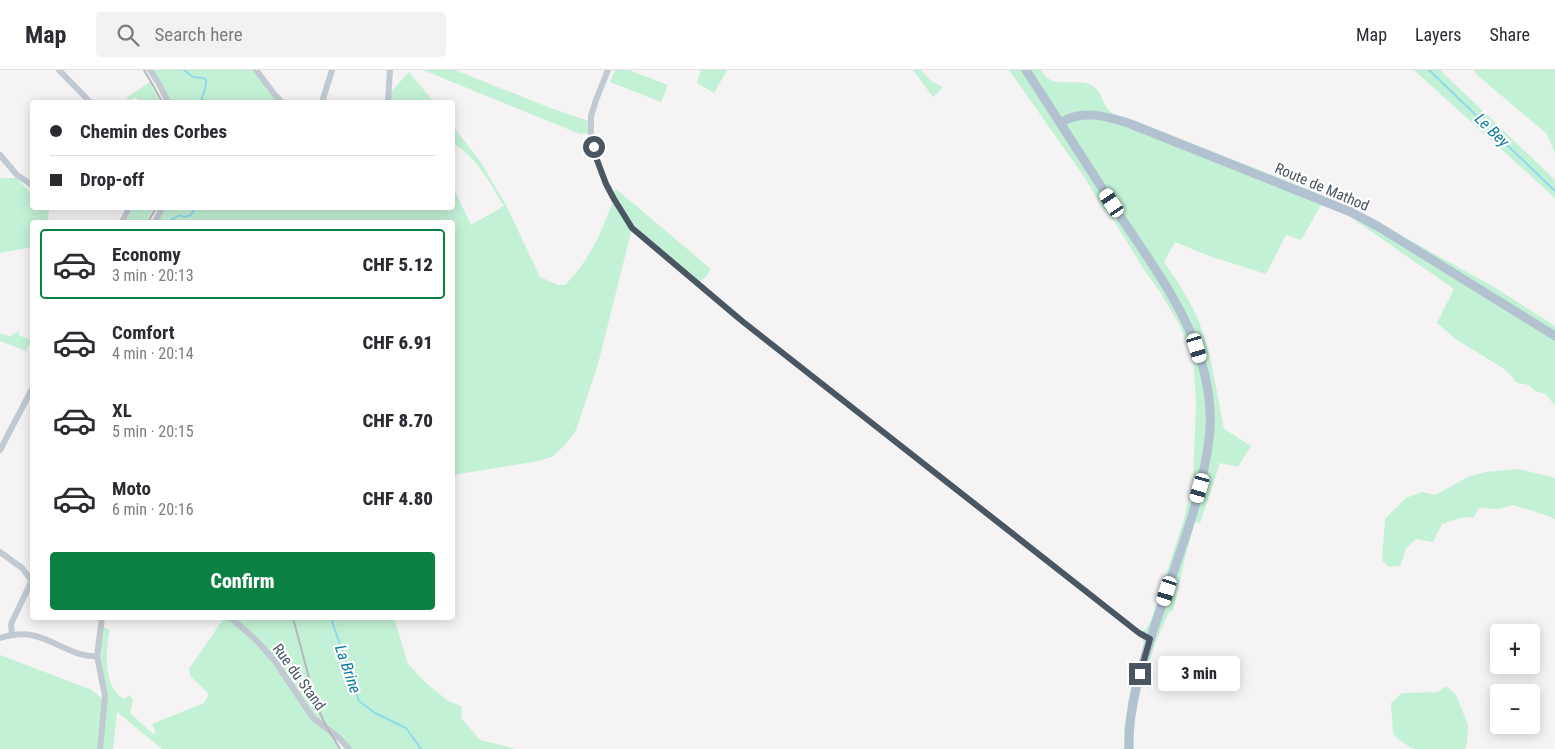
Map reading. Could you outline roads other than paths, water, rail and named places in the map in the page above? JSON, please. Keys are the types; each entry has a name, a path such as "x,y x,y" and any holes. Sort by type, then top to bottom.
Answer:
{"main road":[{"path":"1026,70 1170,292 1194,341 1209,401 1210,426 1205,467 1193,514 1150,639 1135,691 1128,729 1129,749"},
{"name":"Route de Mathod","path":"1060,123 1068,118 1089,115 1104,116 1128,123 1351,212 1379,227 1555,336"}],"street":[{"path":"59,70 88,100"},
{"path":"150,70 167,100"},
{"path":"256,70 280,100"},
{"path":"323,100 332,70"},
{"path":"388,100 390,70"},
{"path":"608,70 591,116 591,133 597,160 606,184 632,228 742,321 1139,633 1150,639"},
{"path":"0,155 17,175 30,184"},
{"path":"0,450 30,393"},
{"path":"0,552 22,568 30,578"},
{"path":"12,635 12,624 30,584"},
{"path":"100,749 105,696 97,656 102,620"},
{"name":"Rue du Stand","path":"233,620 257,641 274,660 313,718 339,738 349,749"},
{"path":"0,638 12,635 33,635 87,657 97,656"}],"waterway":[{"name":"La Brine","path":"184,70 193,77 206,80 202,100"},
{"name":"Le Bey","path":"1429,70 1555,191"},
{"name":"La Brine","path":"171,220 180,215 184,217 191,215 194,210"},
{"name":"La Brine","path":"332,620 359,701 375,713 406,728 421,749"}],"railway":[{"path":"144,70 161,100"},
{"path":"149,220 155,210"},
{"path":"294,620 316,704 340,749"}]}
